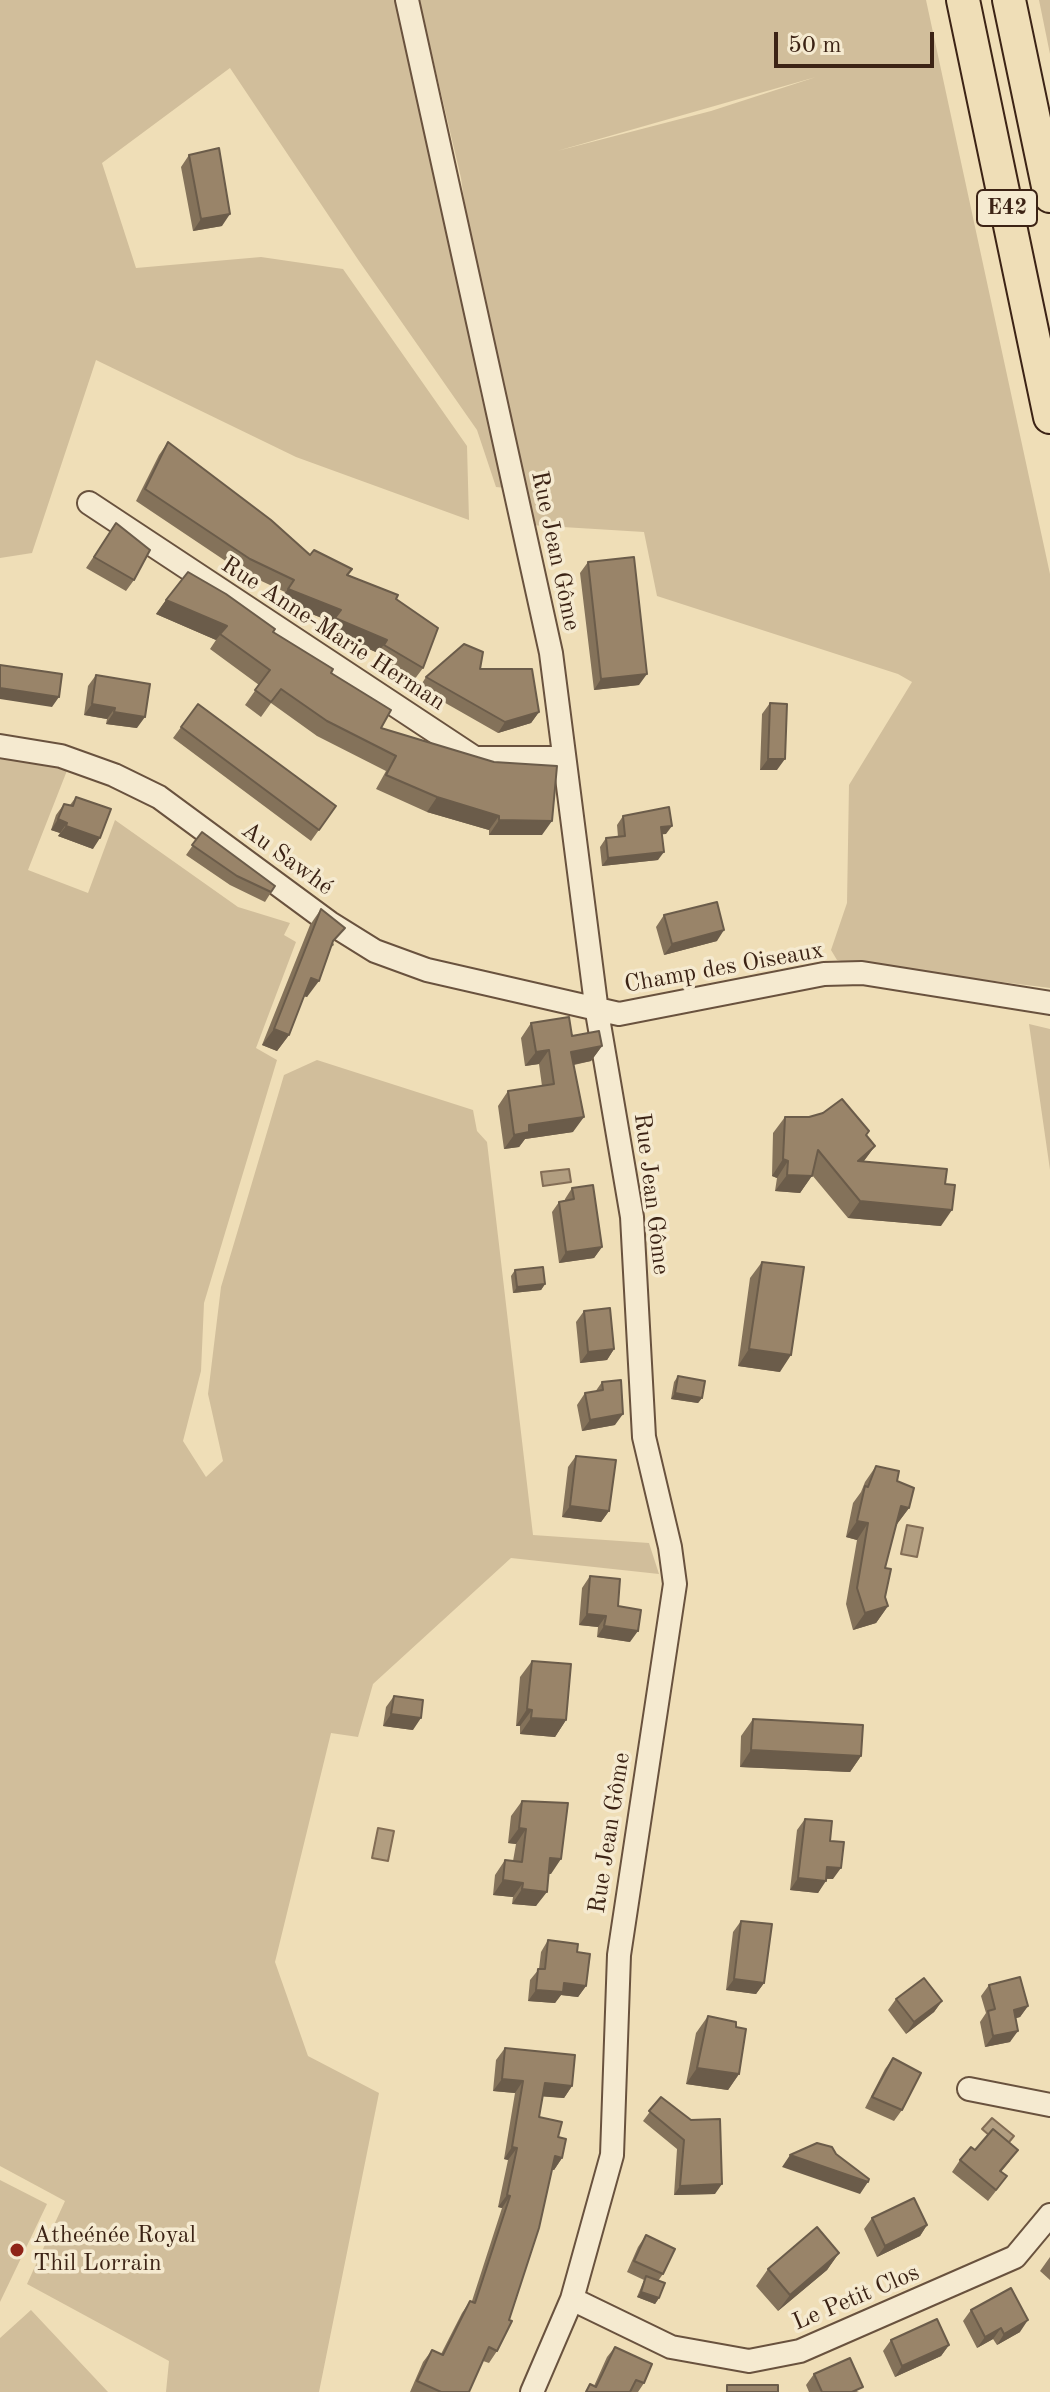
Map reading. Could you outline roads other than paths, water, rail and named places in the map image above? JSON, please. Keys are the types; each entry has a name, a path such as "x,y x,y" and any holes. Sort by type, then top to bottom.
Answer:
{"highway":[{"name":"E42","path":"963,0 1050,417"},
{"name":"E42","path":"1009,0 1050,196"}],"street":[{"name":"Rue Jean Gôme","path":"407,0 551,653 597,1012 636,1249 644,1437 670,1547 675,1584 619,1955 612,2155 572,2299 532,2392"},
{"name":"Rue Anne-Marie Herman","path":"89,503 475,758 564,758"},
{"name":"Au Sawhé","path":"0,746 61,756 114,775 159,797 330,923 375,951 427,970 597,1012"},
{"name":"Champ des Oiseaux","path":"597,1012 619,1014 824,974 862,973 1047,1003"},
{"path":"969,2089 1050,2105"},
{"name":"Le Petit Clos","path":"572,2299 671,2347 749,2361 800,2351 1015,2257 1050,2215"}],"place":[{"name":"Atheénée Royal Thil Lorrain","path":"17,2250"}]}
